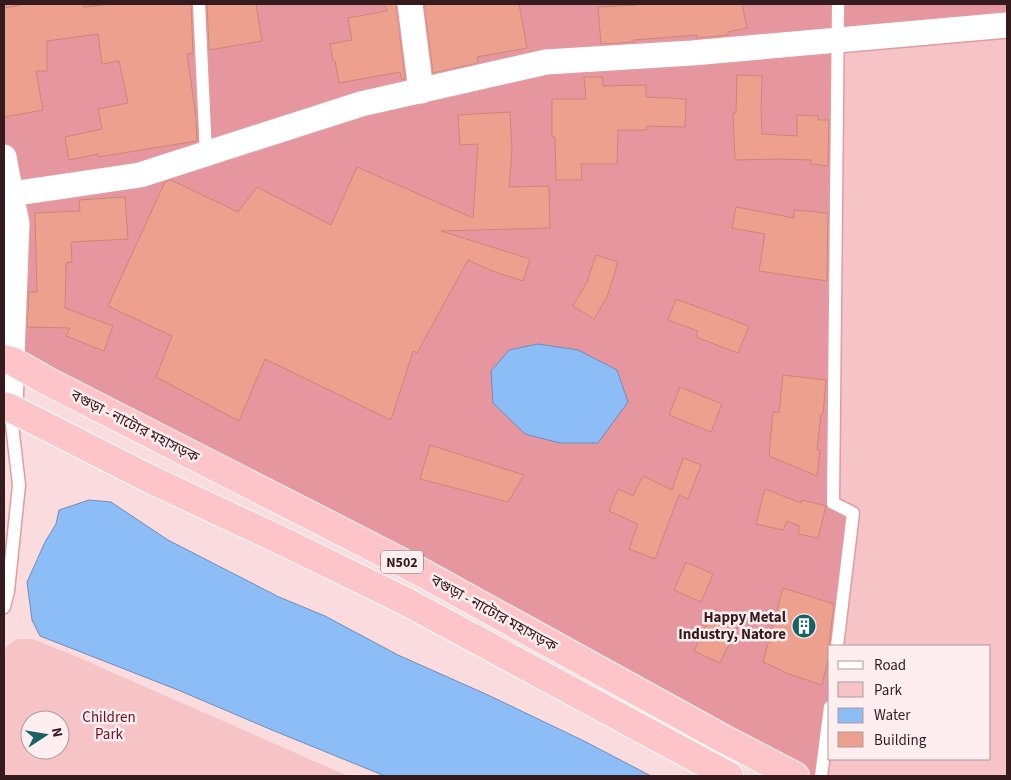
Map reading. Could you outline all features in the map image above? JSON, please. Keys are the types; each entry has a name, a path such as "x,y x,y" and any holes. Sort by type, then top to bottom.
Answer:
{"highway":[{"name":"বগুড়া - নাটোর মহাসড়ক","path":"8,360 415,569 720,738 795,776"},
{"name":"N502","path":"7,407 152,480 405,601 713,773"}],"street":[{"path":"410,4 421,91"},
{"path":"11,194 140,175 362,104 546,62 692,53 1007,25"},
{"path":"4,157 17,223 8,360 7,407"}],"lane":[{"path":"199,4 206,154"},
{"path":"837,645 853,513 833,504 838,4"},
{"path":"4,607 8,591 19,485 7,407"},
{"path":"821,776 828,722"},
{"path":"713,773 720,738"}],"green space":[{"path":"1007,25 1007,776 821,776 828,722 828,760 991,760 991,645 837,645 833,503 837,40"},
{"name":"Children Park","path":"17,639 33,639 348,776 4,776 4,660 6,647"}],"shaded area":[{"path":"4,4 1007,4 1007,25 838,40 833,503 853,513 837,645 828,645 828,722 821,776 795,776 12,361 4,321"}],"water":[{"path":"538,344 578,350 617,370 628,402 598,443 560,443 525,434 493,403 491,371 509,350"},
{"path":"89,500 111,502 168,540 279,597 325,616 398,655 488,695 584,741 651,776 385,776 178,690 40,636 32,620 27,582 45,542 56,524 59,510"}],"building":[{"path":"26,4 83,4 84,7 111,4 191,4 193,53 187,54 196,117 197,141 98,157 98,154 69,160 65,137 102,129 98,109 128,103 119,61 102,64 98,34 47,41 47,71 36,71 43,110 4,117 4,8"},
{"path":"207,4 256,4 262,41 209,50"},
{"path":"385,4 396,4 405,79 402,80 400,72 339,83 330,44 352,40 348,18 387,11"},
{"path":"424,4 519,4 527,48 477,57 478,63 433,73"},
{"path":"637,4 742,4 747,28 728,32 728,35 697,38 697,35 601,44 598,7"},
{"path":"737,75 762,76 762,134 797,136 797,115 818,116 818,120 829,120 828,166 811,164 811,160 735,160 733,113 736,113"},
{"path":"584,77 602,77 603,86 646,85 646,97 686,99 685,127 647,126 647,130 618,130 617,164 581,164 582,180 556,180 555,137 552,137 552,99 586,99"},
{"path":"510,112 512,150 509,187 549,186 550,228 441,231 530,259 523,281 492,271 468,260 417,353 413,351 391,420 265,359 239,421 156,377 172,336 108,306 165,182 171,180 238,212 257,187 331,225 357,167 473,218 478,144 460,145 458,115"},
{"path":"125,197 128,239 71,242 72,262 66,263 65,308 113,326 104,351 66,336 70,328 27,327 29,292 37,292 35,213 80,211 79,200"},
{"path":"736,207 794,218 794,210 828,213 827,281 759,271 765,234 732,228"},
{"path":"596,255 618,262 607,297 594,319 573,306 587,282"},
{"path":"676,299 749,326 738,353 696,337 698,331 668,320"},
{"path":"783,375 826,380 817,450 820,450 817,476 769,456 773,412 779,413"},
{"path":"680,387 722,404 711,432 669,415"},
{"path":"430,445 524,475 508,502 420,479"},
{"path":"683,458 701,465 688,499 679,495 655,559 629,549 638,524 609,511 618,489 633,496 643,476 672,490"},
{"path":"765,489 801,503 802,500 826,506 818,538 798,534 800,526 787,521 783,530 756,524"},
{"path":"686,562 713,574 701,602 674,590"},
{"name":"Happy Metal Industry, Natore","path":"783,588 834,604 828,645 828,660 822,685 789,674 763,662"},
{"path":"714,609 740,622 720,663 694,651"}],"place":[{"name":"Happy Metal Industry, Natore","path":"804,626"}]}
